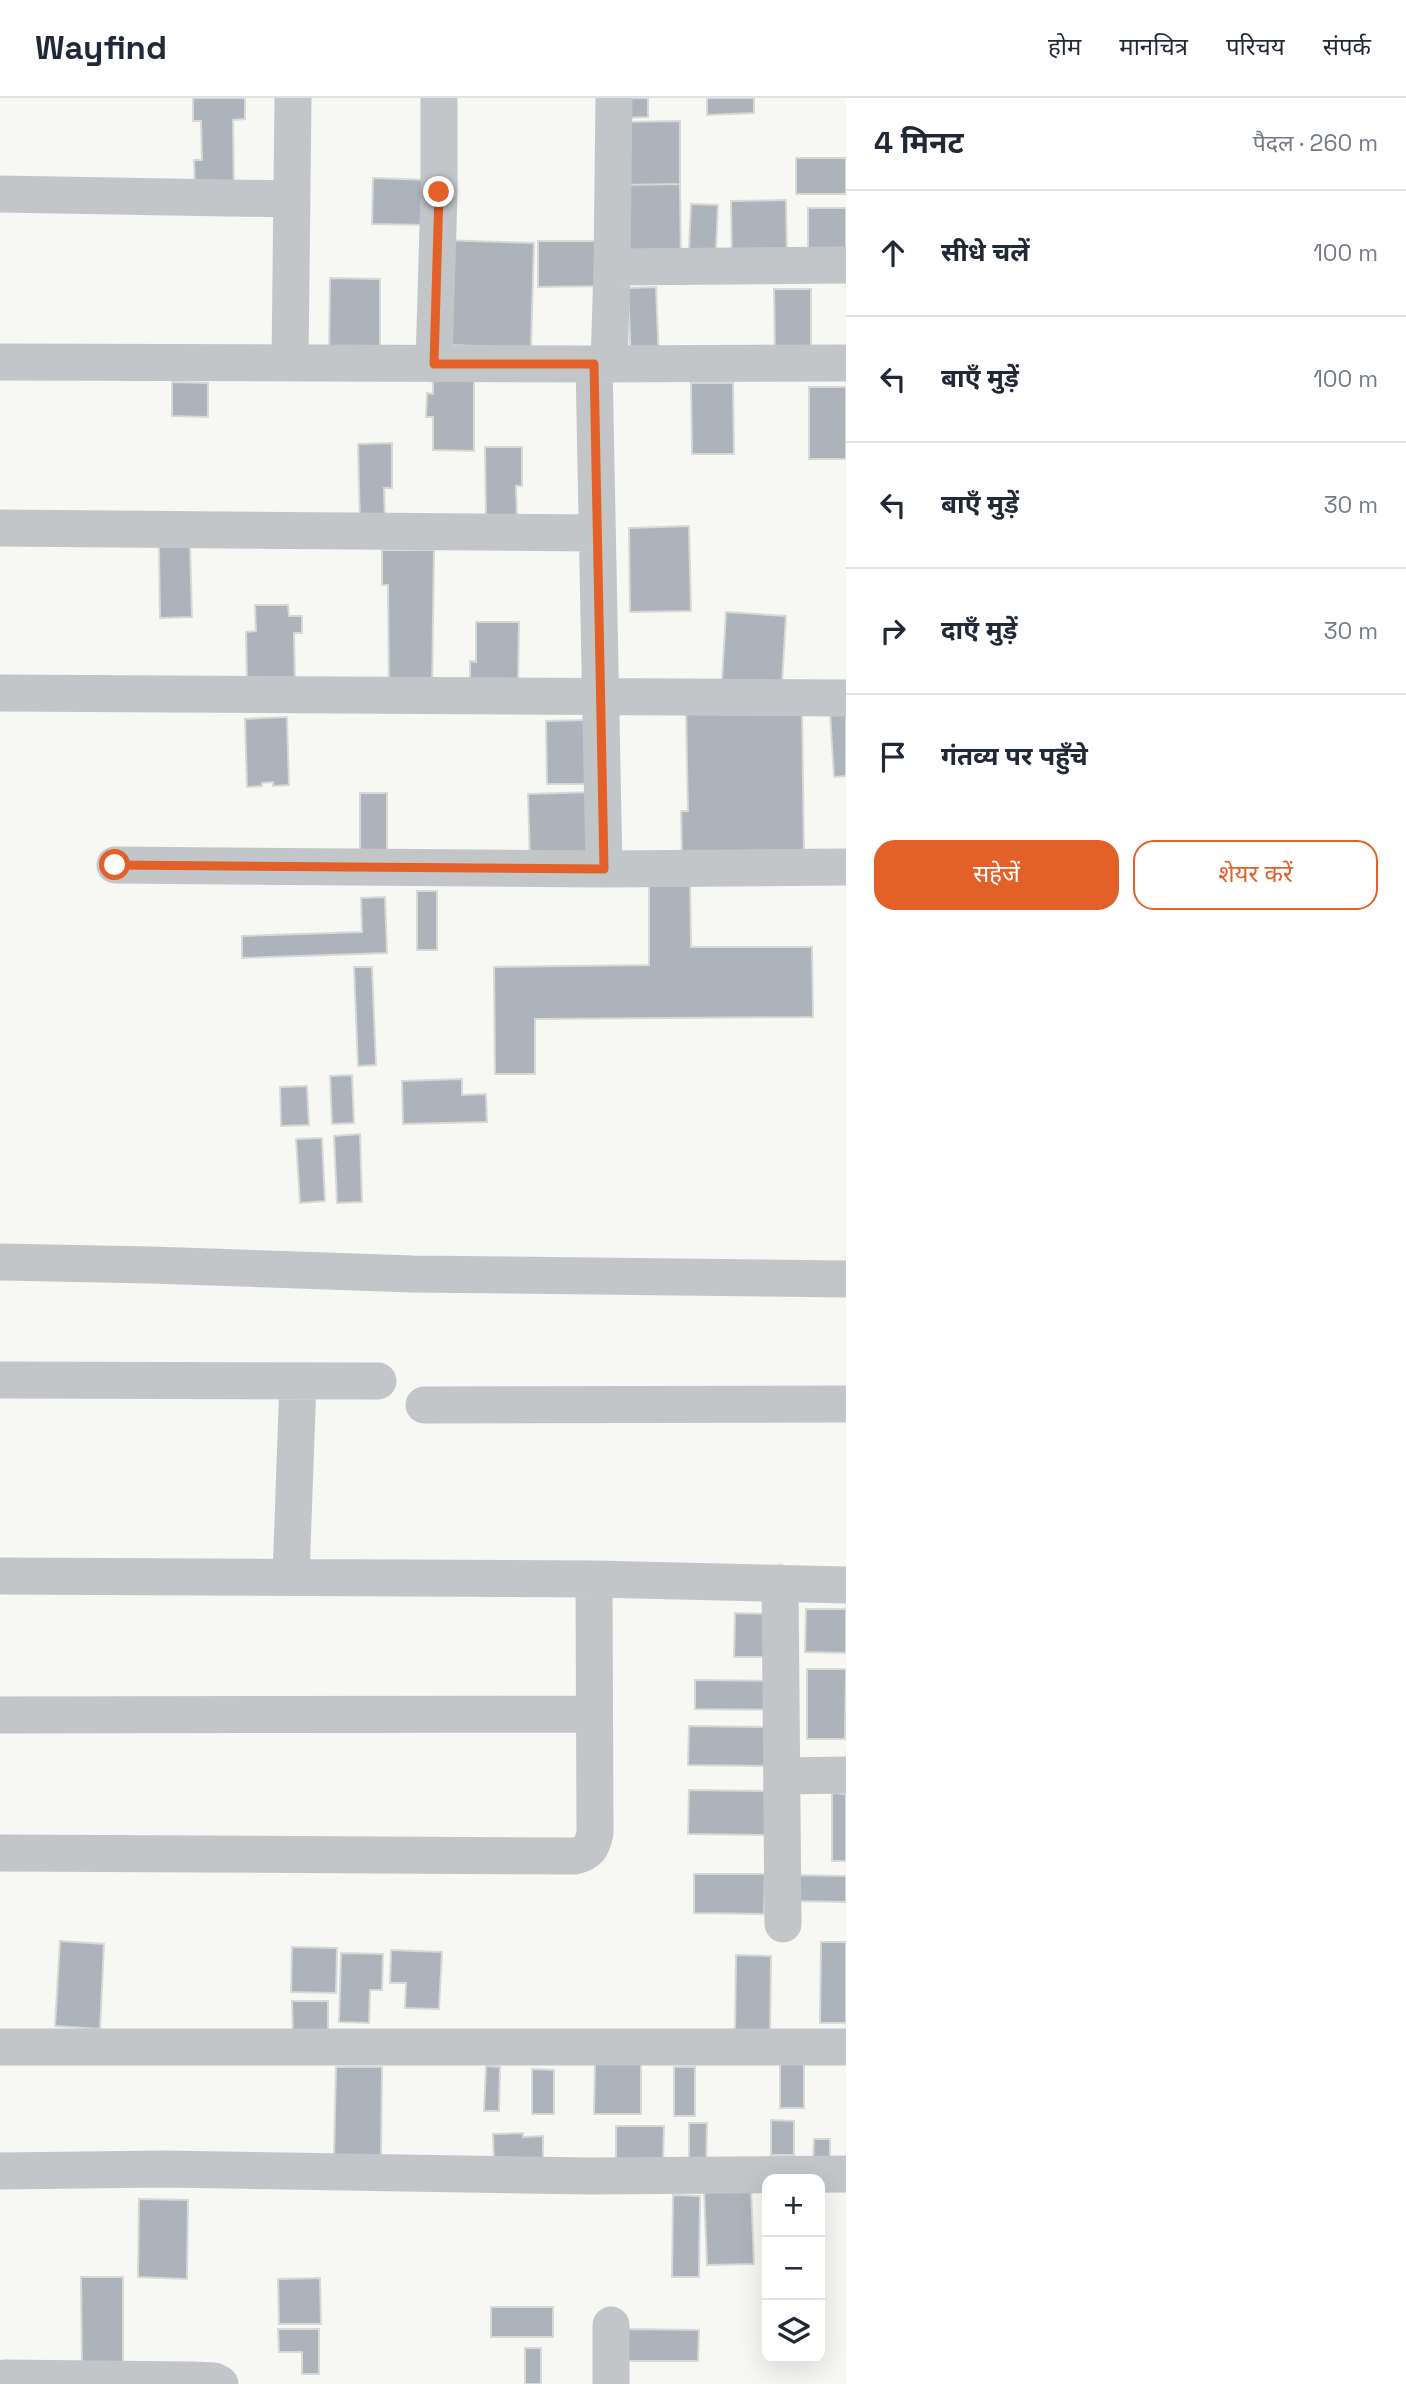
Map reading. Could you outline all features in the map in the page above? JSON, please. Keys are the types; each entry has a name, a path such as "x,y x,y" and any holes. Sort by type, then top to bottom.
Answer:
{"street":[{"path":"290,363 293,98"},
{"path":"434,364 439,98"},
{"path":"604,869 597,533 601,364 612,267 614,98"},
{"path":"0,214 0,193 292,199"},
{"path":"612,267 846,265"},
{"path":"0,362 846,363"},
{"path":"0,528 597,533"},
{"path":"0,693 846,698"},
{"path":"115,865 604,869 846,867"},
{"path":"0,1262 427,1274 846,1279"},
{"path":"0,1380 378,1381"},
{"path":"291,1577 298,1381"},
{"path":"424,1405 846,1404"},
{"path":"0,1576 594,1579 846,1585"},
{"path":"0,1853 574,1856 586,1853 593,1845 594,1833 594,1579"},
{"path":"780,1583 783,1924"},
{"path":"0,1715 593,1714"},
{"path":"782,1776 846,1775"},
{"path":"0,2047 846,2047"},
{"path":"0,2171 164,2169 590,2176 846,2174"},
{"path":"611,2325 611,2384"},
{"path":"4,2378 192,2380 214,2381 220,2384"}],"building":[{"path":"193,98 245,98 245,119 233,120 234,191 195,192 194,160 202,160 201,121 193,121"},
{"path":"620,98 648,98 648,117 620,118"},
{"path":"707,98 754,98 754,113 707,115"},
{"path":"680,121 680,184 621,185 621,122"},
{"path":"796,158 846,158 846,194 796,194"},
{"path":"373,178 429,180 429,225 372,224"},
{"path":"680,184 681,270 623,271 621,185"},
{"path":"786,200 787,265 732,266 731,201"},
{"path":"691,204 718,205 715,271 688,270"},
{"path":"808,208 846,208 846,248 808,248"},
{"path":"441,240 534,243 531,348 447,345"},
{"path":"538,241 605,241 605,286 538,287"},
{"path":"330,278 380,279 380,354 329,354"},
{"path":"656,287 659,362 631,363 628,288"},
{"path":"774,289 811,289 811,359 775,359"},
{"path":"433,380 474,380 474,451 433,450 433,417 426,417 427,393 433,394"},
{"path":"172,382 208,383 208,417 172,416"},
{"path":"691,383 733,383 734,454 692,454"},
{"path":"809,387 846,387 846,459 809,459"},
{"path":"392,443 392,488 384,488 385,522 360,523 358,444"},
{"path":"485,447 522,447 522,486 516,486 517,518 486,519"},
{"path":"689,526 691,611 630,612 629,528"},
{"path":"159,546 190,546 192,617 160,618"},
{"path":"382,550 434,550 432,692 389,693 388,585 382,585"},
{"path":"255,605 288,605 289,616 302,616 302,633 294,633 295,680 247,681 246,632 256,631"},
{"path":"726,612 786,616 782,683 722,680"},
{"path":"476,622 519,622 518,686 470,686 470,661 476,662"},
{"path":"802,709 804,855 682,856 681,811 688,811 686,710"},
{"path":"846,711 846,776 834,777 830,712"},
{"path":"287,717 289,785 273,786 273,782 247,787 245,719"},
{"path":"591,720 592,784 547,784 546,721"},
{"path":"593,792 595,862 530,864 528,794"},
{"path":"360,793 387,793 387,854 360,854"},
{"path":"690,878 691,947 812,947 813,1017 535,1019 535,1074 495,1074 494,967 649,965 649,879"},
{"path":"417,891 437,891 437,950 417,950"},
{"path":"385,897 387,953 242,958 242,936 362,932 361,898"},
{"path":"354,967 372,967 376,1065 358,1066"},
{"path":"352,1075 354,1123 332,1124 330,1076"},
{"path":"462,1079 462,1095 486,1094 487,1122 403,1124 402,1081"},
{"path":"307,1086 309,1125 281,1126 280,1087"},
{"path":"360,1134 362,1202 337,1203 334,1136"},
{"path":"322,1138 325,1201 300,1203 296,1139"},
{"path":"806,1609 846,1609 846,1653 805,1652"},
{"path":"735,1613 779,1614 779,1657 734,1657"},
{"path":"807,1669 846,1669 845,1739 807,1739"},
{"path":"695,1680 774,1681 774,1710 695,1709"},
{"path":"689,1726 771,1727 770,1766 688,1765"},
{"path":"689,1790 765,1791 765,1835 688,1834"},
{"path":"832,1793 846,1794 846,1861 832,1861"},
{"path":"694,1874 765,1874 764,1914 694,1913"},
{"path":"796,1875 846,1876 846,1902 796,1901"},
{"path":"60,1941 104,1944 100,2029 55,2026"},
{"path":"821,1942 846,1942 846,2023 820,2023"},
{"path":"292,1947 337,1948 336,1993 291,1992"},
{"path":"391,1950 442,1952 439,2009 405,2008 406,1983 390,1983"},
{"path":"341,1953 383,1954 382,1990 370,1990 369,2023 339,2022"},
{"path":"736,1955 771,1956 770,2037 735,2038"},
{"path":"292,2001 328,2001 328,2037 293,2037"},
{"path":"780,2060 804,2060 804,2108 780,2108"},
{"path":"595,2063 641,2064 641,2114 594,2114"},
{"path":"486,2066 500,2067 499,2111 484,2111"},
{"path":"336,2067 382,2067 381,2158 334,2157"},
{"path":"674,2067 695,2067 695,2116 674,2116"},
{"path":"532,2069 554,2070 554,2114 532,2114"},
{"path":"771,2120 794,2121 794,2155 771,2155"},
{"path":"689,2123 707,2123 706,2173 689,2172"},
{"path":"616,2126 664,2126 663,2163 616,2162"},
{"path":"523,2133 523,2137 543,2136 543,2161 494,2163 493,2134"},
{"path":"814,2139 830,2139 830,2165 813,2164"},
{"path":"751,2189 754,2264 707,2265 704,2190"},
{"path":"673,2195 700,2196 699,2277 672,2277"},
{"path":"139,2199 188,2200 187,2279 138,2277"},
{"path":"81,2277 123,2277 123,2369 82,2369"},
{"path":"320,2278 321,2324 279,2324 278,2279"},
{"path":"491,2307 553,2307 553,2337 491,2337"},
{"path":"278,2329 319,2329 319,2374 302,2374 302,2352 279,2352"},
{"path":"628,2329 699,2330 698,2361 627,2361"},
{"path":"525,2348 541,2348 541,2384 525,2384"}],"route":[{"path":"115,865 604,869 594,364 434,364 439,192"}]}
